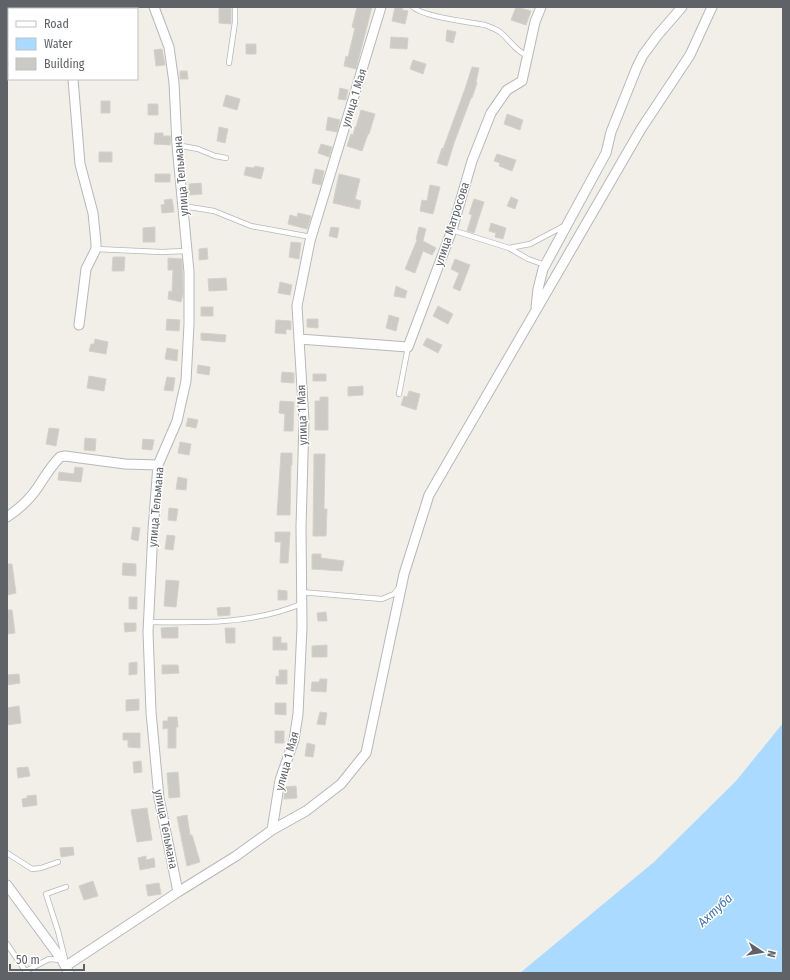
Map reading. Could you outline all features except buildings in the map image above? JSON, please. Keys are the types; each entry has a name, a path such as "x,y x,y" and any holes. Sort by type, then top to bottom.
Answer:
{"street":[{"name":"улица Тельмана","path":"154,7 169,47 174,83 177,145 189,272 189,324 186,382 177,421 158,465 148,622 151,712 158,798 178,892"},
{"name":"улица 1 Мая","path":"272,830 280,780 294,740 298,714 304,421 297,306 312,238 381,7"},
{"name":"улица Матросова","path":"408,347 452,230 472,161 491,113 507,90 522,81 535,22 541,7"},
{"path":"536,310 539,284 545,265 606,153 611,132 643,54 682,7"},
{"path":"7,885 66,966 178,892 236,856 272,830 306,811 341,784 366,753 402,585 429,495 641,129 690,55 712,7"},
{"path":"74,80 80,164 93,213 96,231 96,249 86,269 79,325"},
{"path":"299,339 408,347"},
{"path":"7,517 26,501 60,457 65,456 125,464 158,465"}],"lane":[{"path":"229,63 235,22 235,7"},
{"path":"413,7 417,11 427,14 485,25 493,28 500,32 520,53 528,56"},
{"path":"177,145 198,149 215,156 226,158"},
{"path":"183,206 214,211 251,226 312,238"},
{"path":"509,248 530,244 567,224"},
{"path":"452,230 509,248 528,259 545,265"},
{"path":"96,249 161,252 188,251"},
{"path":"398,394 408,347"},
{"path":"301,592 382,599 394,594 402,585"},
{"path":"148,622 220,622 281,611 301,604"},
{"path":"7,853 32,869 41,868 58,862"},
{"path":"66,887 46,894 58,931 66,966"},
{"path":"7,944 26,972 49,959 54,948"},
{"path":"49,959 66,966"}],"water":[{"name":"Ахтуба","path":"783,723 783,973 520,973 654,862 736,781"}]}
